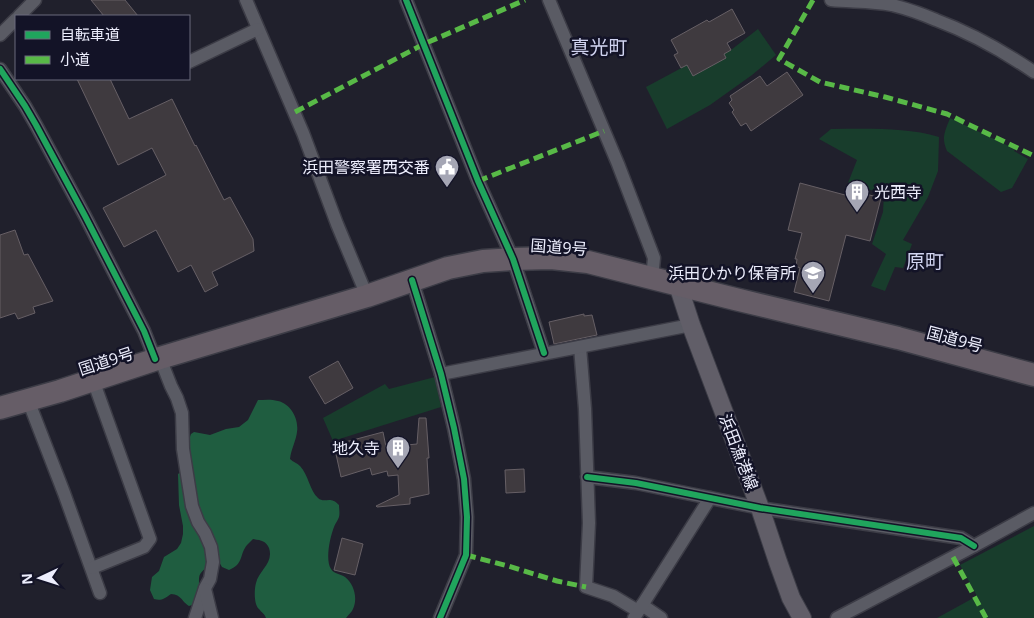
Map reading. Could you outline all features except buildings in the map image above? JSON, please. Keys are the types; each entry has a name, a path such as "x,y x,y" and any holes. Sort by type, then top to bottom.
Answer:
{"highway":[{"name":"国道9号","path":"1,404 28,400 367,296 448,268 482,261 512,259 551,258 588,262 898,338 1034,375"}],"main road":[{"name":"浜田漁港線","path":"678,285 791,598 802,618"}],"street":[{"path":"19,15 35,0"},
{"path":"246,0 303,132 337,224 367,296"},
{"path":"406,0 478,181 512,259 544,353"},
{"path":"549,0 618,164 654,258 652,278"},
{"path":"831,0 871,1 912,10 959,29 1001,51 1034,72"},
{"path":"0,34 15,19"},
{"path":"190,62 258,29"},
{"path":"0,69 36,125 85,216 177,398 182,413 183,449 192,506 211,547 213,562 210,579 195,618"},
{"path":"412,280 441,374 464,479 467,517 466,555 440,618"},
{"path":"441,374 691,325"},
{"path":"580,347 585,409 589,523 586,587 613,596 638,611 661,618"},
{"path":"92,568 144,548 150,539 93,380"},
{"path":"28,400 100,593"},
{"path":"587,477 636,483 760,508 961,538 974,546"},
{"path":"638,611 710,498"},
{"path":"837,618 1034,513"},
{"path":"205,588 212,618"}],"green space":[{"path":"758,29 776,55 710,105 667,129 646,87 687,65 693,76 726,58 724,54"},
{"path":"950,118 1015,149 1014,151 1028,159 1012,188 1001,192 947,151 944,138"},
{"path":"831,129 899,130 939,137 938,171 928,197 903,240 912,244 903,268 895,267 885,291 871,286 886,254 872,244 883,212 884,194 848,183 857,160 819,139"},
{"path":"435,377 441,407 333,441 323,418 385,384 389,389"},
{"path":"258,400 278,401 287,405 297,422 290,459 303,469 318,498 336,502 339,505 339,517 331,537 328,560 332,571 348,580 354,591 354,605 346,618 266,618 257,607 255,586 270,558 268,546 263,541 253,539 247,545 237,565 229,570 222,567 218,560 203,524 193,479 188,442 191,434 194,432 210,435 226,429 239,427 248,420"},
{"path":"181,472 204,540 208,566 200,575 199,591 195,604 189,606 179,597 171,594 161,600 154,599 150,590 152,577 159,571 164,557 177,549 181,543 183,526 179,505 178,474"},
{"path":"1034,526 1034,618 937,618 977,596 960,565"}],"marked path":[{"path":"295,112 424,44 525,0"},
{"path":"813,0 779,59 820,82 947,114 1034,156"},
{"path":"478,181 604,131"},
{"path":"466,555 557,581 586,587"},
{"path":"953,557 986,618"}],"cycle path":[{"path":"406,0 478,181 513,259 544,353"},
{"path":"0,69 36,125 85,216 144,331 155,359"},
{"path":"412,280 441,374 464,479 467,517 466,555 440,618"},
{"path":"587,477 636,483 760,508 961,538 974,546"}],"place":[{"name":"浜田警察署西交番","path":"447,188"},
{"name":"光西寺","path":"857,213"},
{"name":"浜田ひかり保育所","path":"813,294"},
{"name":"地久寺","path":"398,469"}],"district":[{"name":"真光町","path":"599,47"},
{"name":"原町","path":"925,261"}]}
